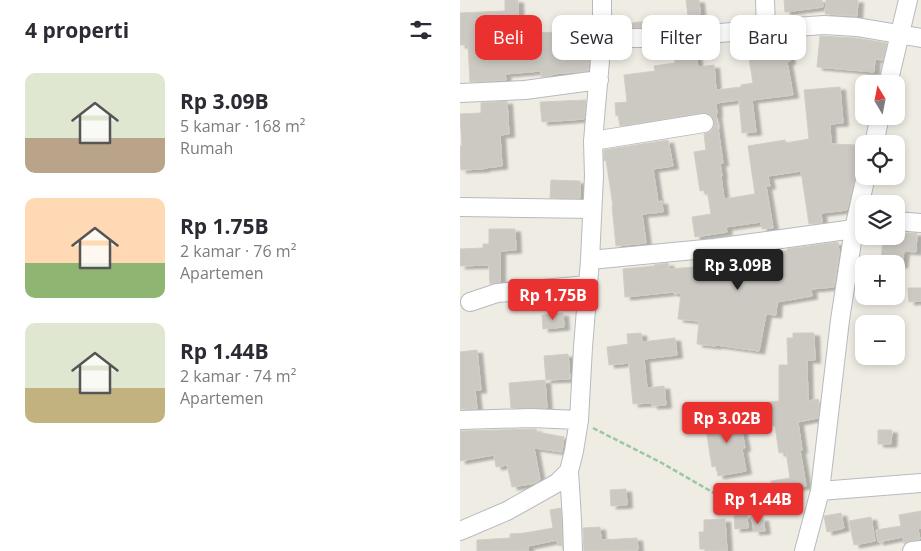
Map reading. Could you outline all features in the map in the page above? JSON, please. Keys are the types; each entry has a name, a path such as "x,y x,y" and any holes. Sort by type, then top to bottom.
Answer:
{"street":[{"path":"602,0 602,15"},
{"path":"765,0 766,15"},
{"path":"890,75 908,0"},
{"path":"806,27 857,27 921,38"},
{"path":"632,38 661,38 730,32"},
{"path":"572,551 569,471 579,420 590,260 594,176 593,141 600,60"},
{"path":"460,93 525,90 599,80"},
{"path":"593,141 704,123"},
{"path":"460,207 592,209"},
{"path":"905,222 921,223"},
{"path":"590,260 715,248 855,226"},
{"path":"804,551 820,491 840,320 855,245"},
{"path":"470,302 496,293 588,285"},
{"path":"460,420 531,418 579,420"},
{"path":"460,531 506,511 557,482 569,471"},
{"path":"820,491 921,483"},
{"path":"912,551 921,550"}],"path":[{"path":"579,420 660,462 714,493 741,501 778,507 820,491"}],"building":[{"path":"505,0 518,0 518,15 475,15 475,60 542,60 542,33 552,32 552,60 589,60 588,71 552,74 552,76 541,77 541,71 505,74 506,80 470,82 468,45 460,45 460,13 505,11"},
{"path":"686,0 699,0 700,15 688,15"},
{"path":"784,0 822,0 823,7 785,12"},
{"path":"826,0 858,0 857,16 825,14"},
{"path":"642,22 642,27 632,27 632,23"},
{"path":"820,36 856,38 887,43 883,60 875,59 874,72 817,67"},
{"path":"675,60 697,60 698,67 714,65 716,90 741,87 741,85 753,83 749,60 790,60 787,62 793,95 752,100 756,132 742,133 739,100 716,103 723,163 720,163 724,199 755,194 748,146 785,140 786,143 809,139 804,90 840,87 843,123 830,124 831,144 855,145 855,176 847,210 821,213 822,223 809,224 801,171 768,176 770,186 766,186 773,228 762,229 761,222 726,227 727,232 695,237 692,217 711,214 707,190 700,191 694,152 706,150 704,134 711,131 714,126 712,116 708,113 702,113 620,126 618,115 616,116 615,103 627,102 624,75 655,71 654,66 675,63"},
{"path":"586,100 584,119 542,122 540,102"},
{"path":"507,101 509,134 500,135 502,166 461,170 460,114 481,113 481,103"},
{"path":"668,140 673,166 653,169 658,202 662,201 663,212 642,214 646,243 616,246 613,206 606,160 604,161 604,150"},
{"path":"551,180 580,181 580,198 550,198"},
{"path":"489,229 515,229 516,250 500,251 500,282 490,284 489,265 460,266 460,249 483,248 483,244 489,244"},
{"path":"905,233 917,233 916,252 904,251 903,255 882,255 882,245 905,245"},
{"path":"838,242 839,254 834,287 811,289 812,296 777,302 776,315 766,314 759,351 697,344 699,321 678,319 681,293 625,297 623,269 668,263 669,269 720,265 721,268 771,260 771,251 787,251 787,249"},
{"path":"908,288 921,288 921,301 909,302"},
{"path":"563,313 564,327 543,329 542,315"},
{"path":"641,333 642,342 675,338 677,355 644,359 647,388 664,386 666,405 652,406 652,403 633,404 629,363 609,365 607,347 628,344 627,334"},
{"path":"793,333 814,333 815,360 807,360 808,401 818,399 818,418 798,422 806,486 784,489 785,494 773,496 771,481 790,478 786,452 779,453 769,402 779,401 779,365 788,365 787,338 793,338"},
{"path":"477,350 481,390 475,390 477,409 460,409 460,352"},
{"path":"568,354 570,379 546,380 544,356"},
{"path":"545,380 547,408 511,408 509,383"},
{"path":"738,410 745,448 742,449 746,471 718,476 716,466 712,467 705,423 720,421 718,413"},
{"path":"536,429 537,432 564,437 562,452 534,448 540,480 536,483 512,487 507,465 496,467 494,455 460,461 460,431"},
{"path":"878,430 892,430 891,444 878,444"},
{"path":"626,489 627,505 611,506 610,490"},
{"path":"561,508 562,545 558,546 557,540 528,546 528,551 477,551 477,540 510,538 510,534 553,528 550,510"},
{"path":"921,511 921,528 918,529 920,539 904,544 903,537 878,542 876,530 901,526 899,515"},
{"path":"841,513 844,528 827,532 824,516"},
{"path":"747,515 748,528 735,529 734,516"},
{"path":"871,517 875,541 854,545 849,521"},
{"path":"763,518 765,531 754,532 752,519"},
{"path":"725,519 727,551 705,551 705,549 700,549 699,532 704,532 704,520"},
{"path":"600,527 601,540 637,538 638,550 584,551 583,528"}]}
